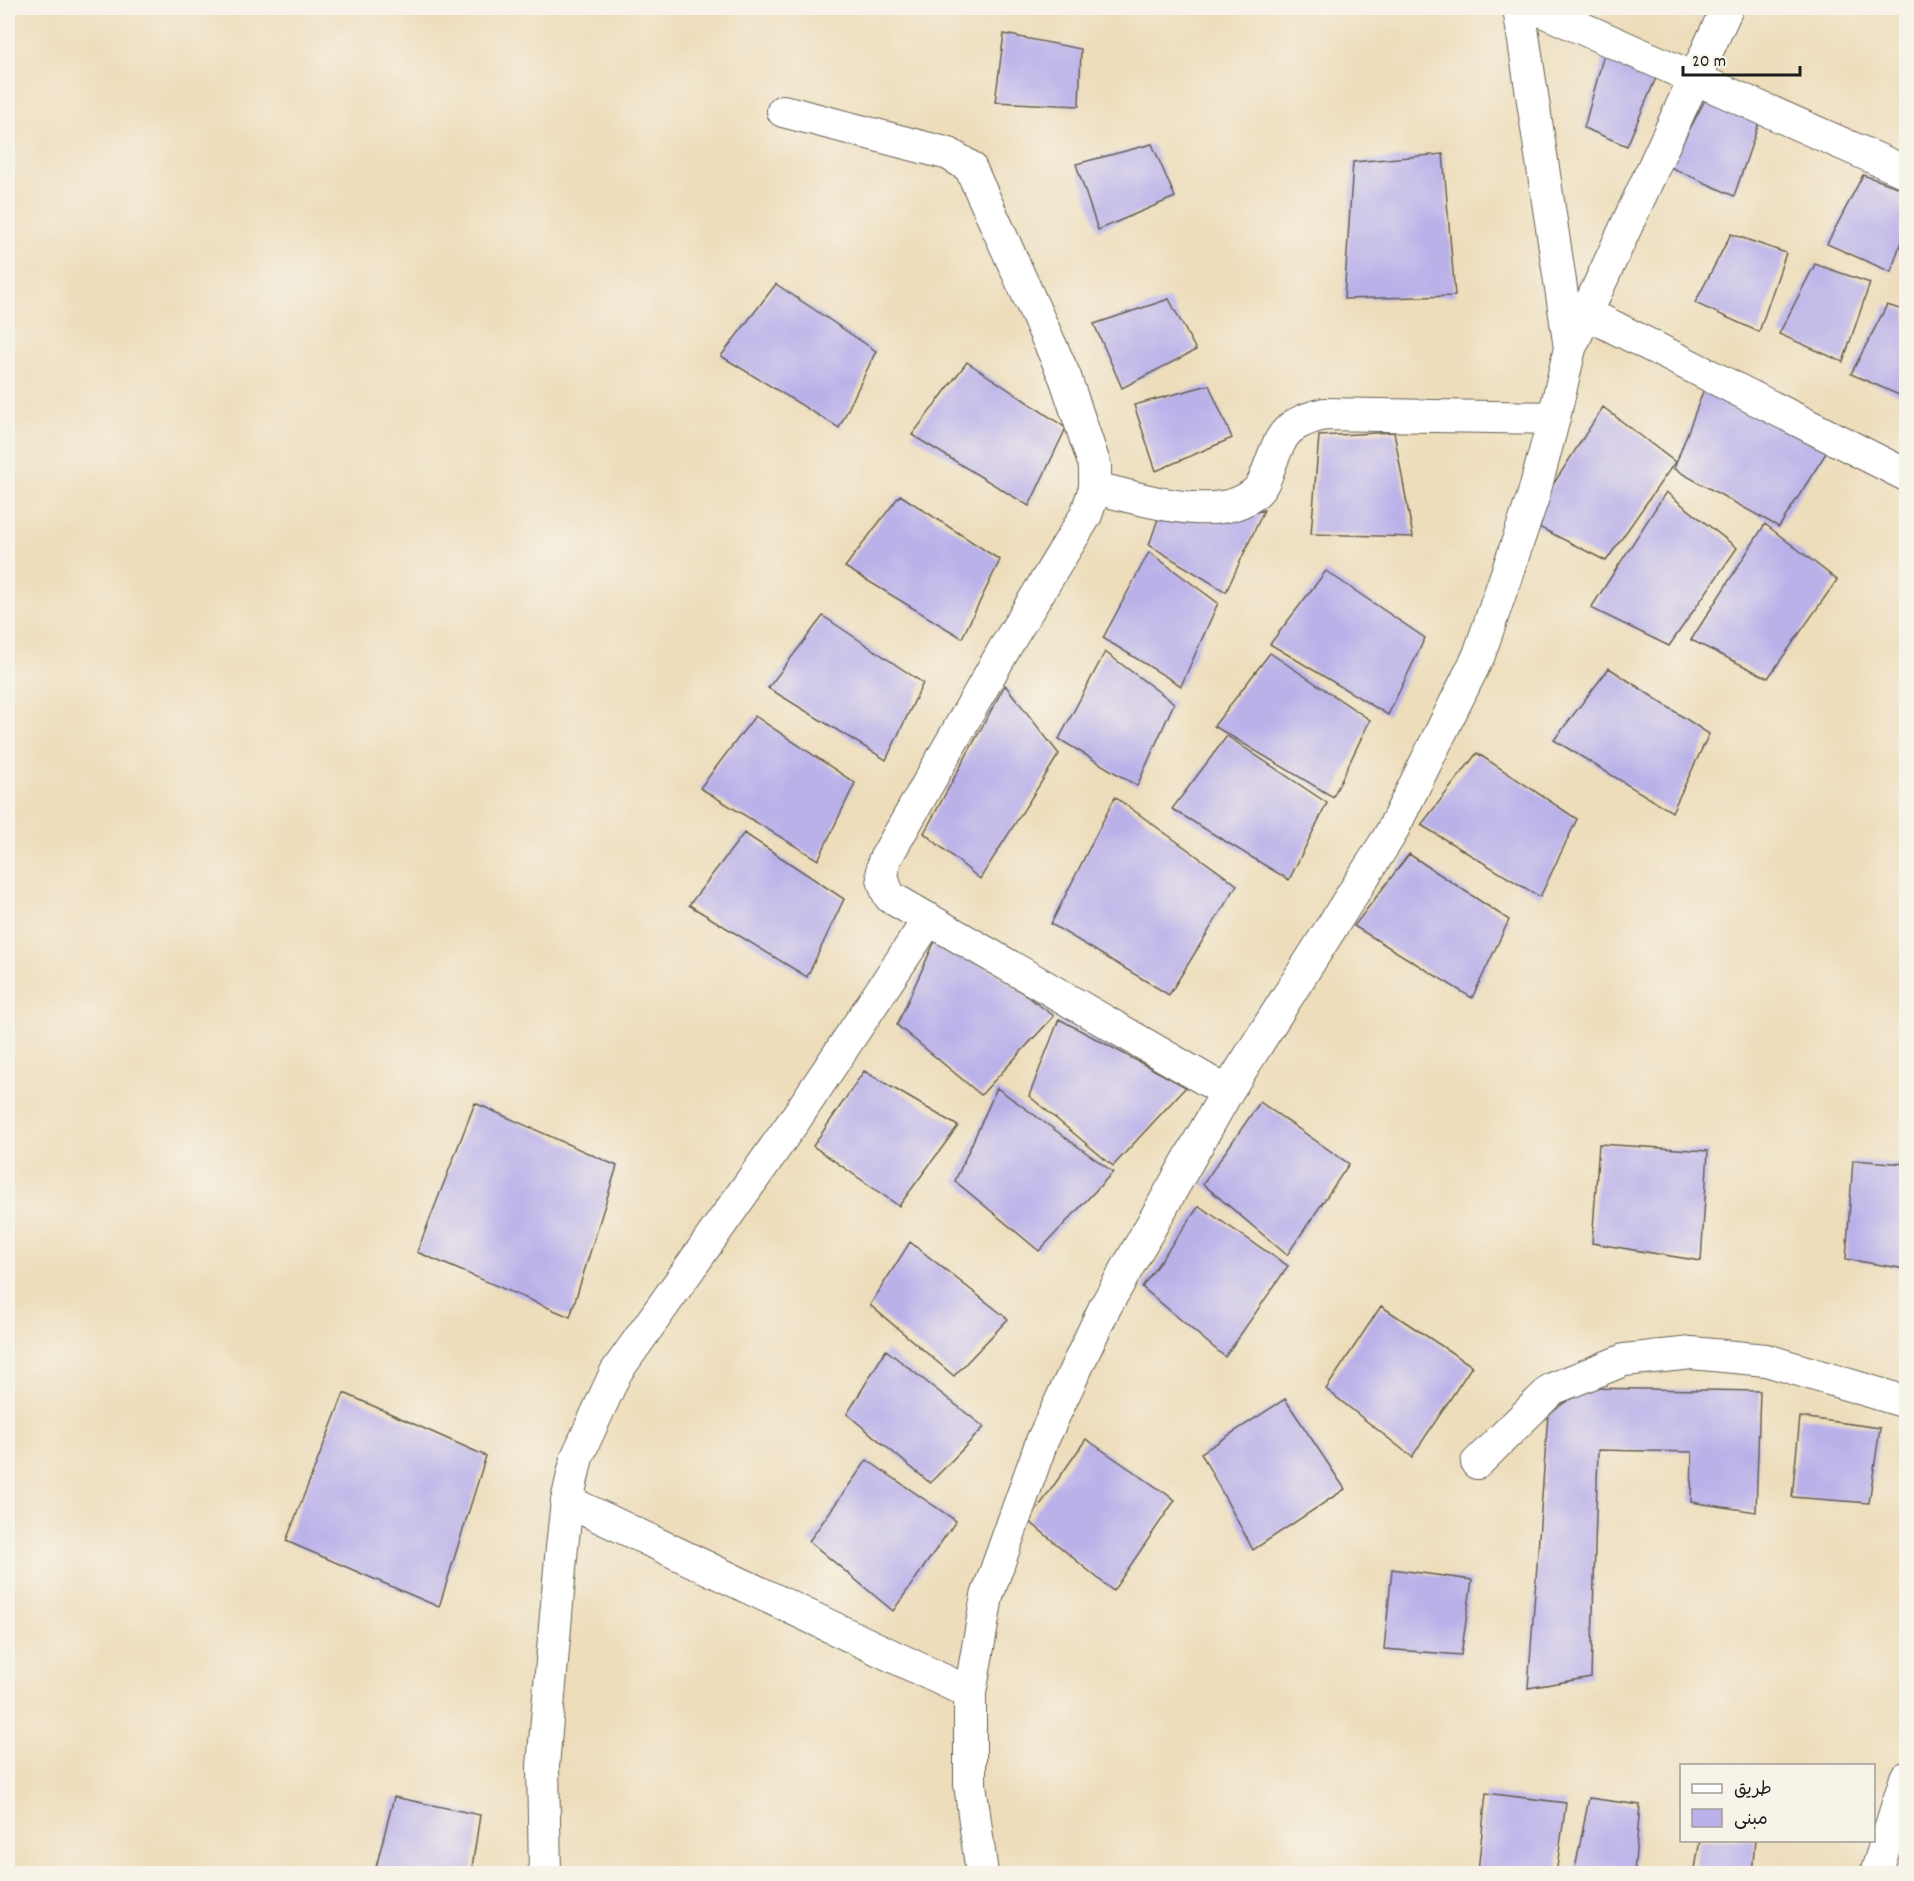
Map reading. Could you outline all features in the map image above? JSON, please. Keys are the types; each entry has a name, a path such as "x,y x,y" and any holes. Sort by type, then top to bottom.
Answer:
{"street":[{"path":"1519,8 1570,348"},
{"path":"1536,8 1906,172"},
{"path":"982,1874 970,1784 970,1693 987,1596 1042,1440 1104,1309 1227,1092 1390,835 1479,655 1533,497 1570,348 1727,8"},
{"path":"783,111 949,154 970,167 1065,378 1095,466 1095,488 1086,515 1006,646 884,861 881,873 884,886 890,897 1227,1092"},
{"path":"1586,312 1906,475"},
{"path":"1095,488 1182,506 1205,509 1226,507 1243,501 1257,491 1266,477 1286,430 1302,420 1324,414 1554,418"},
{"path":"545,1874 543,1766 567,1501 578,1457 616,1372 794,1121 929,919"},
{"path":"1477,1463 1552,1389 1624,1360 1692,1353 1766,1360 1906,1402"},
{"path":"567,1501 970,1693"},
{"path":"1876,1874 1906,1778"}],"building":[{"path":"1004,34 1081,49 1079,106 995,102"},
{"path":"1604,54 1658,73 1627,146 1584,128"},
{"path":"1706,98 1761,117 1734,196 1670,167"},
{"path":"1152,144 1175,197 1098,230 1076,164"},
{"path":"1443,154 1455,296 1344,299 1353,162"},
{"path":"1863,175 1906,190 1906,226 1891,272 1827,244"},
{"path":"1731,234 1786,253 1759,332 1695,303"},
{"path":"1815,264 1870,283 1843,362 1779,334"},
{"path":"776,284 876,351 839,428 721,356"},
{"path":"1169,299 1196,350 1122,388 1094,324"},
{"path":"1887,305 1906,311 1906,398 1851,374"},
{"path":"967,362 1066,428 1029,506 912,435"},
{"path":"1209,385 1232,438 1156,471 1134,405"},
{"path":"1704,389 1828,450 1779,527 1674,469"},
{"path":"1603,407 1675,462 1606,561 1529,522"},
{"path":"1394,432 1413,537 1311,534 1319,436"},
{"path":"1666,492 1737,548 1669,646 1591,608"},
{"path":"900,495 1000,560 962,638 845,567"},
{"path":"1264,510 1226,592 1149,545 1160,513 1216,522"},
{"path":"1765,524 1837,580 1768,678 1691,640"},
{"path":"1149,552 1218,603 1181,686 1103,638"},
{"path":"1326,571 1425,638 1388,715 1270,644"},
{"path":"823,616 923,683 886,760 768,688"},
{"path":"1105,652 1174,703 1137,786 1059,739"},
{"path":"1270,653 1370,720 1333,797 1214,726"},
{"path":"1609,668 1709,734 1672,812 1554,740"},
{"path":"1005,685 1059,754 980,879 924,833"},
{"path":"755,716 855,783 818,860 700,788"},
{"path":"1227,736 1327,803 1289,880 1172,809"},
{"path":"1477,753 1577,819 1540,897 1421,825"},
{"path":"1115,797 1237,885 1169,995 1051,924"},
{"path":"744,833 844,899 807,977 689,905"},
{"path":"1409,854 1509,920 1472,998 1354,926"},
{"path":"939,932 1054,1016 981,1095 897,1025"},
{"path":"1059,1019 1186,1087 1113,1166 1029,1096"},
{"path":"864,1071 958,1126 899,1206 813,1146"},
{"path":"997,1088 1113,1172 1039,1251 955,1181"},
{"path":"1260,1102 1349,1164 1287,1255 1203,1184"},
{"path":"475,1103 617,1166 570,1317 417,1252"},
{"path":"1599,1144 1708,1151 1701,1261 1592,1243"},
{"path":"1853,1160 1906,1164 1906,1269 1846,1259"},
{"path":"1199,1206 1288,1266 1225,1357 1142,1287"},
{"path":"910,1242 1008,1319 954,1376 870,1305"},
{"path":"1381,1306 1472,1366 1412,1457 1326,1389"},
{"path":"886,1350 984,1427 930,1483 847,1414"},
{"path":"1586,1388 1760,1391 1756,1512 1691,1502 1692,1452 1598,1450 1591,1677 1528,1688 1548,1414"},
{"path":"344,1393 486,1456 439,1607 286,1541"},
{"path":"1285,1399 1345,1489 1253,1550 1201,1453"},
{"path":"1800,1417 1880,1428 1869,1503 1792,1497"},
{"path":"1086,1439 1175,1500 1113,1591 1029,1521"},
{"path":"867,1460 956,1521 893,1611 809,1541"},
{"path":"1392,1569 1472,1580 1461,1655 1384,1649"},
{"path":"1486,1793 1566,1803 1556,1874 1478,1872"},
{"path":"394,1797 480,1815 471,1874 386,1874 375,1871"},
{"path":"1589,1798 1640,1805 1634,1874 1574,1874"},
{"path":"1700,1842 1755,1842 1752,1874 1694,1874"}]}
